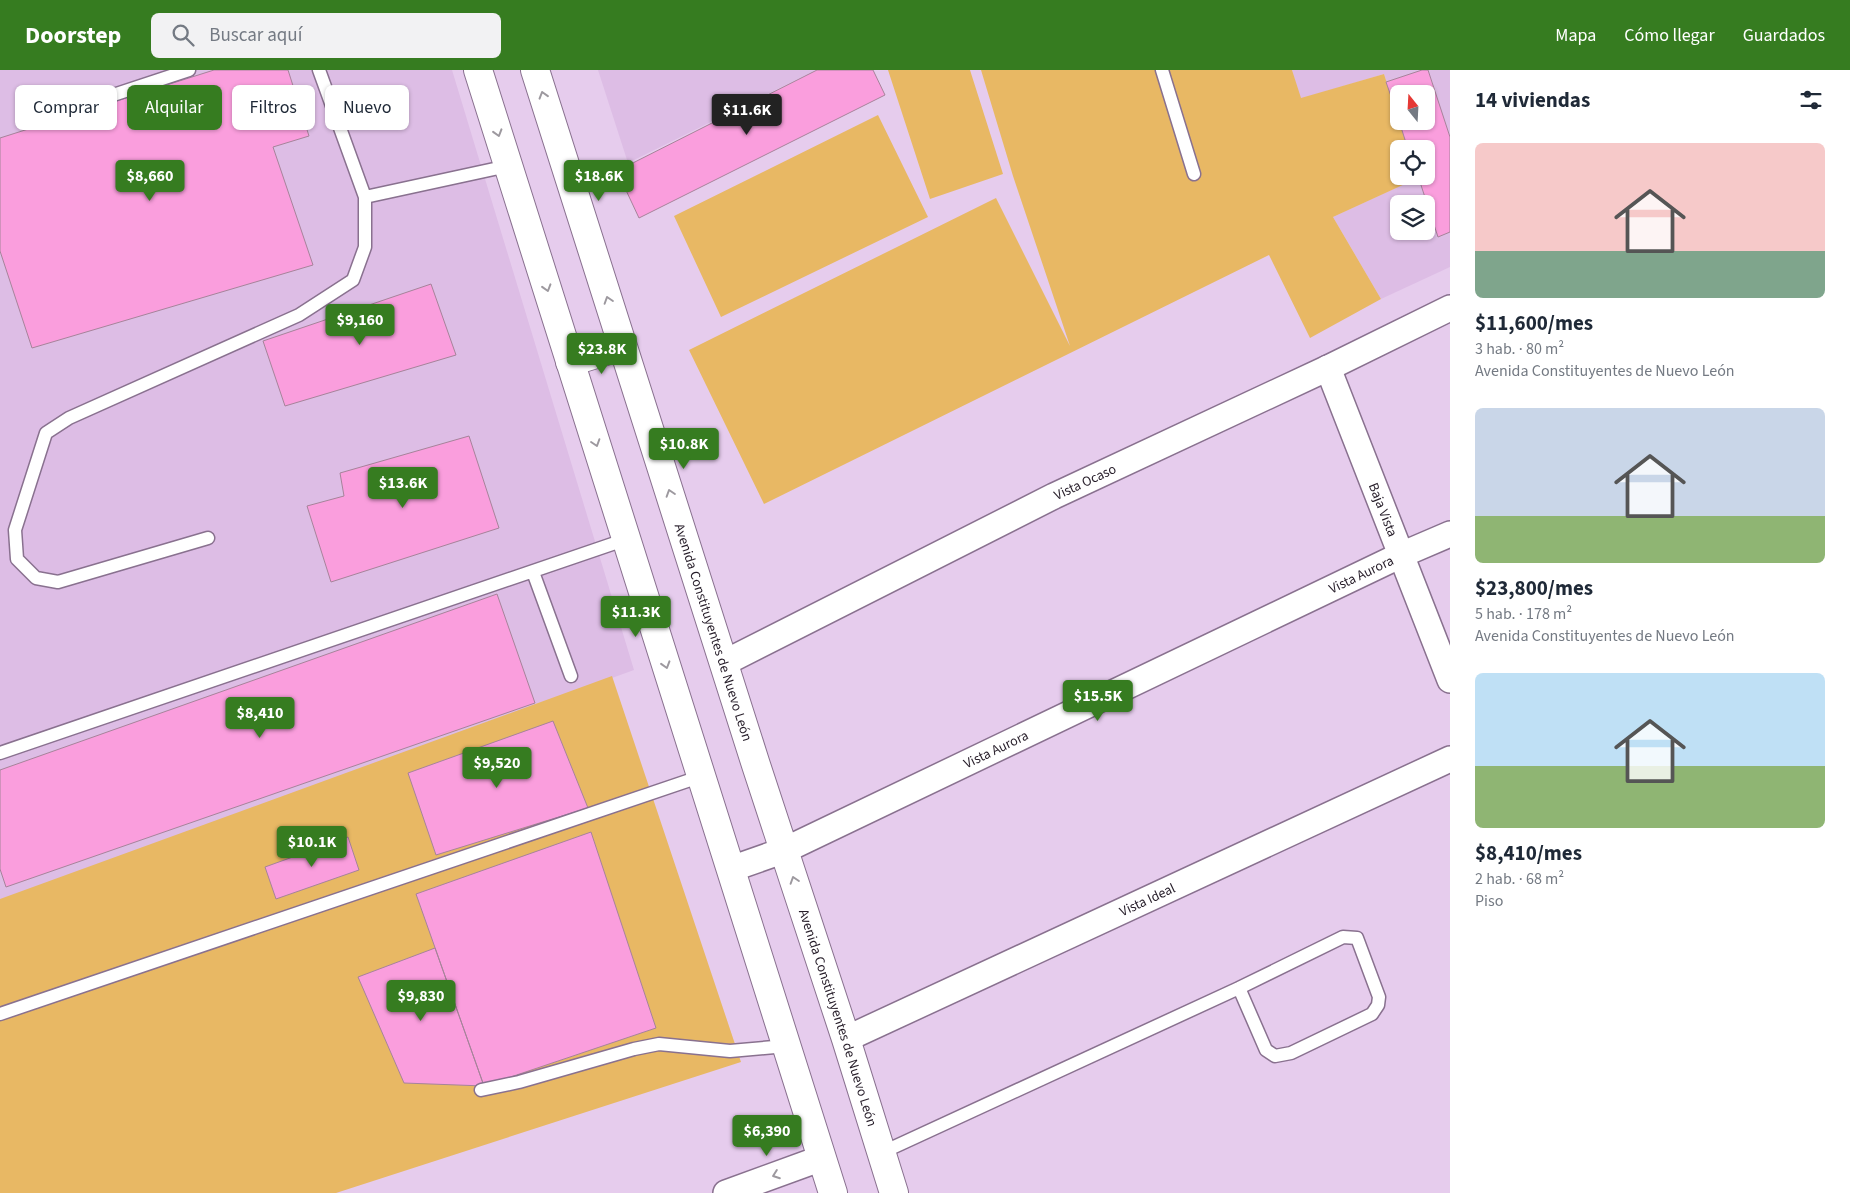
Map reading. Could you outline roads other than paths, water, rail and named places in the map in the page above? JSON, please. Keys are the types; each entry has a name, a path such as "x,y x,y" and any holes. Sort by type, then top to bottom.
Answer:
{"main road":[{"path":"478,70 833,1193"},
{"name":"Avenida Constituyentes de Nuevo León","path":"535,70 894,1193"},
{"path":"570,362 622,346"}],"street":[{"name":"Vista Ocaso","path":"724,663 1054,496 1328,368 1450,308"},
{"name":"Baja Vista","path":"1328,368 1450,680"},
{"name":"Vista Aurora","path":"731,869 784,850 1402,555 1450,534"},
{"name":"Vista Ideal","path":"846,1040 1450,759"},
{"path":"726,1193 822,1158"}],"lane":[{"path":"117,94 189,70"},
{"path":"208,538 58,582 36,578 17,559 15,530 46,433 69,418 299,315 353,280 365,247 365,197 319,70"},
{"path":"1162,70 1194,174"},
{"path":"365,197 508,166"},
{"path":"0,753 627,539"},
{"path":"533,572 571,676"},
{"path":"0,1014 702,776"},
{"path":"881,1152 1239,988 1343,937 1357,938 1379,997 1378,1005 1372,1014 1291,1053 1275,1056 1266,1050 1239,988"},
{"path":"481,1090 519,1082 634,1049 659,1044 730,1051 786,1046"}]}
